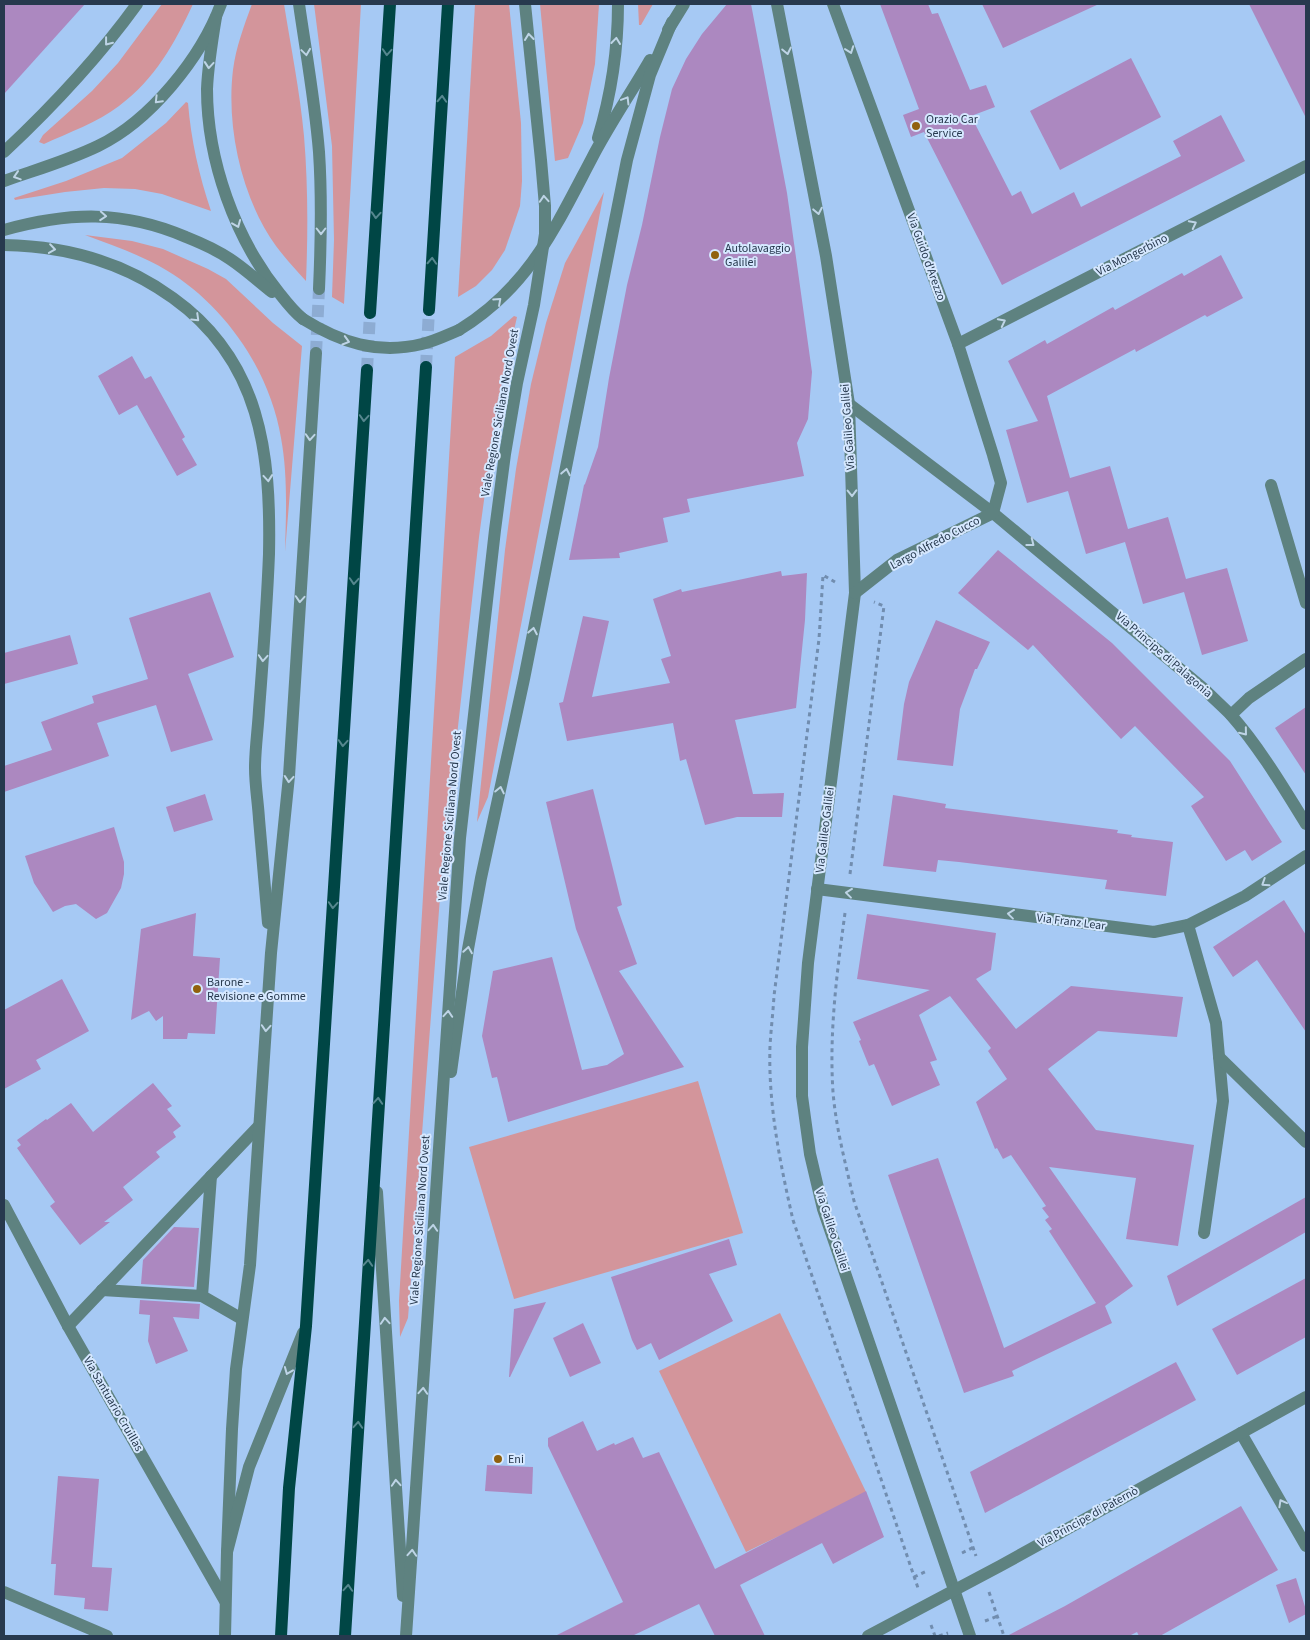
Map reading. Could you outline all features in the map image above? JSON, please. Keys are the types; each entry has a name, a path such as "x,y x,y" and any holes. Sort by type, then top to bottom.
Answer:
{"main road":[{"path":"370,313 390,4"},
{"path":"429,310 448,4"},
{"path":"345,1636 426,367"},
{"path":"281,1636 289,1488 306,1326 367,370"}],"street":[{"path":"4,152 63,95 102,50 137,4"},
{"path":"4,181 99,146 124,131 158,101 179,77 216,17 221,4"},
{"path":"299,4 319,153 321,234 319,289"},
{"name":"Viale Regione Siciliana Nord Ovest","path":"406,1636 460,838 504,454 534,305 545,234 542,160 525,4"},
{"path":"592,157 605,116 618,26 618,4"},
{"path":"4,230 54,218 77,216 104,216 156,225 207,246 230,258 299,316 341,340 364,346 383,347 406,347 423,344 459,330 478,318 512,288 543,247 564,213 592,157 684,4"},
{"name":"Via Galileo Galilei","path":"777,4 826,256 849,404 854,593 808,963 802,1048 802,1096 810,1154 823,1209 970,1636"},
{"name":"Via Guido d'Arezzo","path":"834,4 958,344 1001,483 993,512"},
{"path":"216,17 210,52 208,89 209,120 221,176 235,217 254,257 269,280 299,316"},
{"path":"436,1189 468,949 481,878 552,538 627,160 650,75 672,22"},
{"name":"Via Mongerbino","path":"958,344 1306,166"},
{"path":"4,245 26,246 84,255 137,275 161,289 187,309 214,336 227,354 250,397 257,417 263,445 269,500 268,591 255,769 271,953"},
{"path":"225,1636 232,1419 242,1318 250,1265 271,953 290,776 316,353"},
{"name":"Via Principe di Palagonia","path":"849,404 993,512 1203,688 1231,716 1271,768 1306,824"},
{"path":"1271,485 1306,603"},
{"name":"Largo Alfredo Cucco","path":"854,593 897,560 993,512"},
{"path":"1231,716 1249,698 1306,659"},
{"name":"Via Franz Lear","path":"817,889 1154,932 1188,925 1245,896 1306,856"},
{"path":"1188,925 1216,1023 1223,1100 1204,1233"},
{"path":"1220,1057 1306,1142"},
{"path":"68,1326 259,1126"},
{"path":"375,1152 406,1636"},
{"path":"202,1296 211,1176"},
{"name":"Via Santuario Cruillas","path":"4,1205 68,1326 225,1601"},
{"path":"102,1290 202,1296 242,1318"},
{"path":"227,1552 249,1467 306,1326"},
{"name":"Via Principe di Paternò","path":"868,1636 1306,1397"},
{"path":"1241,1433 1306,1546"},
{"path":"4,1592 107,1636"}],"path":[{"path":"823,575 819,639 774,996 770,1047 772,1099 780,1161 793,1220 916,1582"},
{"path":"851,862 884,606"},
{"path":"845,912 831,1045 833,1094 840,1140 854,1201 975,1552"},
{"path":"993,1603 1004,1636"}],"shaded area":[{"path":"162,4 193,4 163,60 143,84 119,106 102,117 44,144 39,142 43,135 92,91 118,63"},
{"path":"252,4 284,4 298,86 304,136 307,208 306,281 279,250 264,227 254,207 239,162 232,115 231,92 234,61"},
{"path":"314,4 361,4 344,304 332,297 334,240 332,146"},
{"path":"475,4 509,4 521,123 522,181 520,206 505,250 492,270 476,286 458,297"},
{"path":"540,4 599,4 595,64 583,123 568,158 555,161"},
{"path":"638,4 653,4 641,25 639,25"},
{"path":"186,102 188,103 196,157 211,211 162,194 135,189 104,188 15,200 14,198 66,181 122,158 166,123"},
{"path":"604,192 488,797 477,822 505,550 516,469 531,384 546,323 565,263"},
{"path":"85,235 132,241 163,249 208,269 226,279 273,323 302,346 285,552 286,481 281,438 267,388 242,342 207,302 166,270 147,260"},
{"path":"514,316 517,317 497,405 479,537 442,871 408,1318 400,1337 399,1301 455,357 491,336"},
{"path":"698,1081 743,1233 514,1299 469,1147"},
{"path":"780,1313 867,1494 746,1552 659,1371"}],"building":[{"path":"4,4 85,4 4,94"},
{"name":"Autolavaggio Galilei","path":"727,4 751,4 787,193 812,372 808,419 797,443 804,476 687,499 690,512 663,518 668,542 619,553 620,558 569,560 584,485 598,447 627,285 672,89 686,59 702,34"},
{"path":"880,4 928,4 932,14 938,13 970,90 986,85 995,107 971,116 1012,196 1021,191 1032,214 1074,192 1081,207 1181,156 1173,141 1221,115 1245,161 1002,285 924,132 911,137 903,115 919,109"},
{"path":"982,4 1099,4 1003,48"},
{"path":"1249,4 1306,4 1306,118"},
{"path":"1131,58 1161,117 1060,170 1030,111"},
{"path":"1221,255 1243,298 1207,317 1205,315 1136,352 1135,349 1047,396 1070,478 1110,466 1128,529 1168,517 1186,579 1227,568 1248,641 1202,655 1184,592 1143,604 1125,542 1086,554 1068,491 1027,503 1006,430 1038,421 1008,361 1045,340 1047,344 1113,307 1115,310 1182,273 1184,276"},
{"path":"132,356 145,379 151,376 185,437 182,439 197,465 177,476 137,405 119,415 98,376"},
{"path":"998,550 1112,643 1230,761 1282,842 1252,861 1245,850 1226,861 1191,806 1204,797 1135,726 1121,739 1033,645 1028,650 958,593"},
{"path":"781,571 782,576 807,573 805,620 796,708 735,720 753,794 784,793 782,817 737,817 705,825 686,759 680,761 673,723 567,741 559,703 563,702 583,616 609,621 592,697 670,683 661,659 671,656 653,599 681,589 682,592"},
{"path":"210,592 234,657 188,674 213,740 171,752 156,705 97,723 109,756 4,792 4,766 52,750 41,722 94,703 92,696 148,679 129,618"},
{"path":"936,620 990,642 977,669 975,669 960,709 953,766 897,760 904,704 909,682"},
{"path":"70,635 78,664 4,684 4,653"},
{"path":"1306,707 1306,775 1275,728"},
{"path":"593,789 622,905 617,907 637,964 619,971 684,1067 508,1122 497,1077 492,1078 482,1036 493,971 552,957 582,1070 607,1065 624,1054 576,929 546,802"},
{"path":"205,794 213,820 174,832 166,807"},
{"path":"893,795 946,804 945,808 1118,830 1117,833 1132,835 1131,837 1173,842 1166,896 1105,889 1107,880 959,862 938,860 936,872 883,866"},
{"path":"114,827 124,862 124,874 121,888 107,913 96,919 76,904 65,906 53,912 34,883 25,856"},
{"path":"1284,900 1306,935 1306,1032 1257,960 1233,977 1213,947"},
{"path":"196,913 193,956 220,958 215,1034 188,1033 187,1039 163,1039 163,1016 156,1021 149,1011 131,1020 141,929"},
{"path":"867,914 996,933 991,970 976,979 1016,1029 1071,986 1183,997 1177,1037 1098,1031 1048,1069 1096,1130 1194,1145 1178,1246 1126,1239 1136,1178 1049,1167 1133,1286 1105,1306 1112,1323 1012,1371 1014,1376 964,1393 888,1175 938,1158 1004,1348 1096,1303 1049,1231 1052,1229 1045,1220 1049,1217 1042,1208 1046,1206 1011,1155 1003,1159 997,1148 995,1149 976,1102 1007,1079 988,1051 991,1048 950,996 919,1015 937,1060 930,1062 940,1085 892,1106 874,1064 869,1066 853,1022 930,990 857,979"},
{"path":"62,979 89,1031 36,1060 41,1069 4,1089 4,1010"},
{"path":"153,1083 172,1106 167,1109 181,1126 173,1132 176,1137 156,1152 160,1157 123,1187 133,1200 104,1222 110,1222 80,1245 50,1206 55,1202 17,1148 21,1145 17,1140 71,1103 93,1132"},
{"path":"1306,1197 1306,1232 1177,1306 1167,1276"},
{"path":"174,1227 199,1228 194,1287 141,1284 143,1260"},
{"path":"729,1239 737,1265 709,1274 733,1321 659,1360 651,1343 637,1350 611,1277"},
{"path":"1306,1278 1306,1337 1237,1375 1212,1329"},
{"path":"140,1300 200,1304 199,1319 173,1317 188,1351 156,1364 148,1341 150,1315 139,1314"},
{"path":"546,1302 510,1377 509,1377 514,1309"},
{"path":"583,1323 601,1363 570,1377 553,1338"},
{"path":"1176,1362 1196,1400 985,1513 970,1472"},
{"path":"583,1421 597,1451 633,1437 643,1458 659,1452 715,1569 866,1491 884,1537 833,1564 822,1543 740,1585 765,1636 715,1636 699,1604 632,1636 555,1636 623,1602 548,1446 548,1438"},
{"path":"487,1465 533,1467 532,1494 485,1491"},
{"path":"58,1476 99,1479 92,1567 112,1568 108,1611 84,1609 85,1598 54,1595 56,1564 51,1564"},
{"path":"1241,1506 1278,1570 1160,1636 1139,1636 1137,1632 1129,1636 1007,1636 1065,1606"},
{"path":"1296,1578 1306,1614 1289,1623 1276,1585"}],"tunnel":[{"path":"316,353 319,289"},
{"path":"426,367 429,310"},
{"path":"367,370 370,313"}],"place":[{"name":"Orazio Car Service","path":"916,126"},
{"name":"Autolavaggio Galilei","path":"715,255"},
{"name":"Barone - Revisione e Gomme","path":"197,989"},
{"name":"Eni","path":"498,1459"}]}
